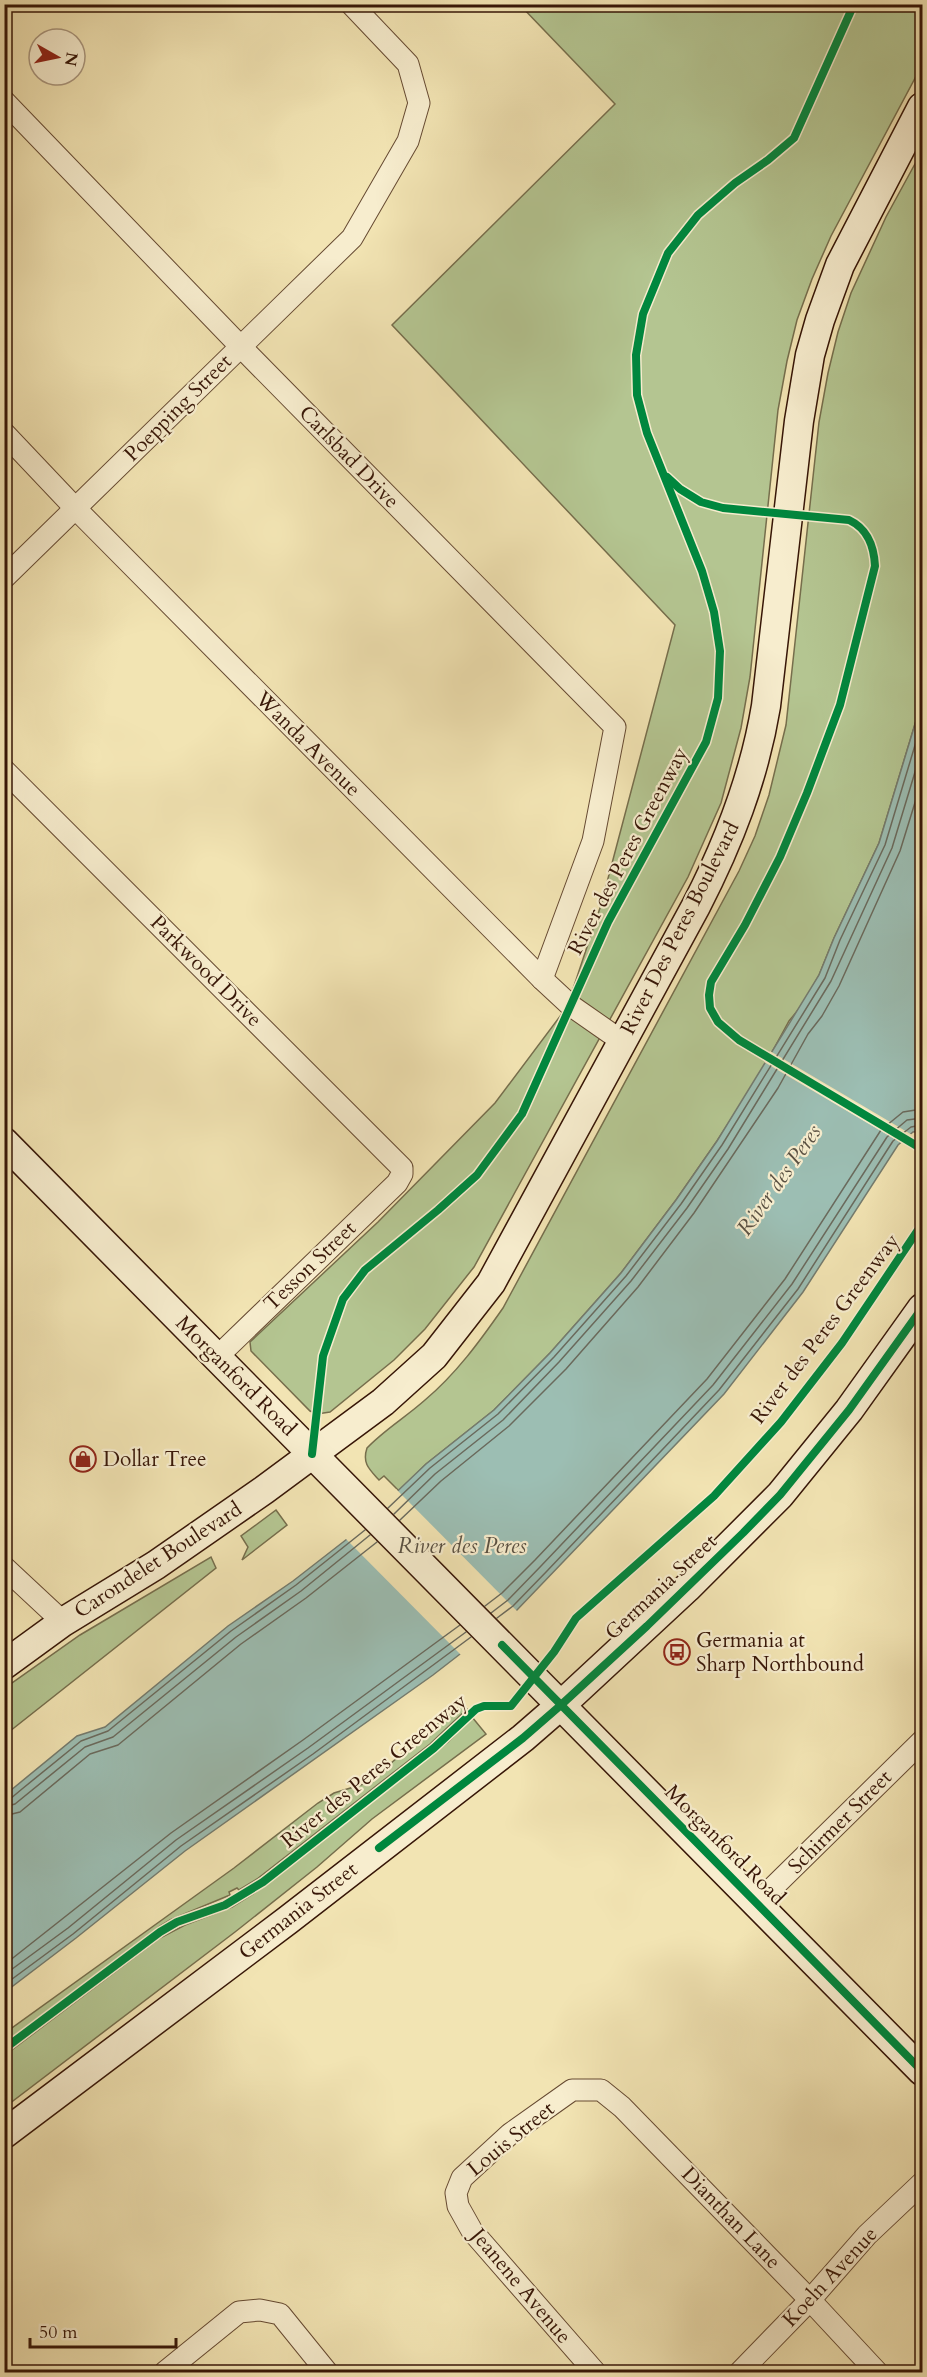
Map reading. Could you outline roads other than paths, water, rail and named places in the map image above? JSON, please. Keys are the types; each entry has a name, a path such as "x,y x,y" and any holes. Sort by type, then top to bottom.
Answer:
{"main road":[{"name":"River Des Peres Boulevard","path":"312,1454 414,1375 447,1341 480,1300 511,1248 623,1042 727,843 751,776 766,706 799,421 810,355 840,265 922,107"},
{"name":"Morganford Road","path":"4,1142 922,2071"},
{"name":"Germania Street","path":"4,2134 297,1913 523,1738 561,1705 679,1596 780,1495 849,1410 922,1308"},
{"name":"Carondelet Boulevard","path":"4,1665 63,1622 189,1542 312,1454"}],"street":[{"name":"Poepping Street","path":"4,578 352,237 408,141 419,103 408,64 351,4"},
{"name":"Carlsbad Drive","path":"4,101 615,727 593,842 542,979"},
{"name":"Wanda Avenue","path":"4,434 542,979 570,1005 623,1042"},
{"name":"Parkwood Drive","path":"4,770 398,1164 402,1174"},
{"name":"Tesson Street","path":"217,1357 397,1183 402,1174"},
{"path":"4,1567 63,1622"},
{"name":"Schirmer Street","path":"757,1904 922,1741"},
{"name":"Louis Street","path":"456,2193 462,2178 510,2134 572,2090"},
{"name":"Dianthan Lane","path":"572,2090 601,2090 622,2107 810,2300 876,2373"},
{"name":"Koeln Avenue","path":"740,2373 810,2300 867,2235 922,2183"},
{"name":"Jeanene Avenue","path":"456,2193 458,2206 472,2231 595,2373"},
{"path":"165,2373 239,2312 260,2310 280,2314 327,2373"}],"water":[{"name":"River des Peres","path":"922,701 922,1131 913,1132 898,1145 803,1292 724,1394 517,1610 433,1675 185,1851 5,1992 5,1795 77,1736 105,1727 228,1626 293,1581 347,1539 426,1464 494,1410 550,1353 621,1273 717,1141 819,975 879,843"}],"place":[{"name":"Dollar Tree","path":"83,1459"},
{"name":"Germania at Sharp Northbound","path":"677,1652"}]}
